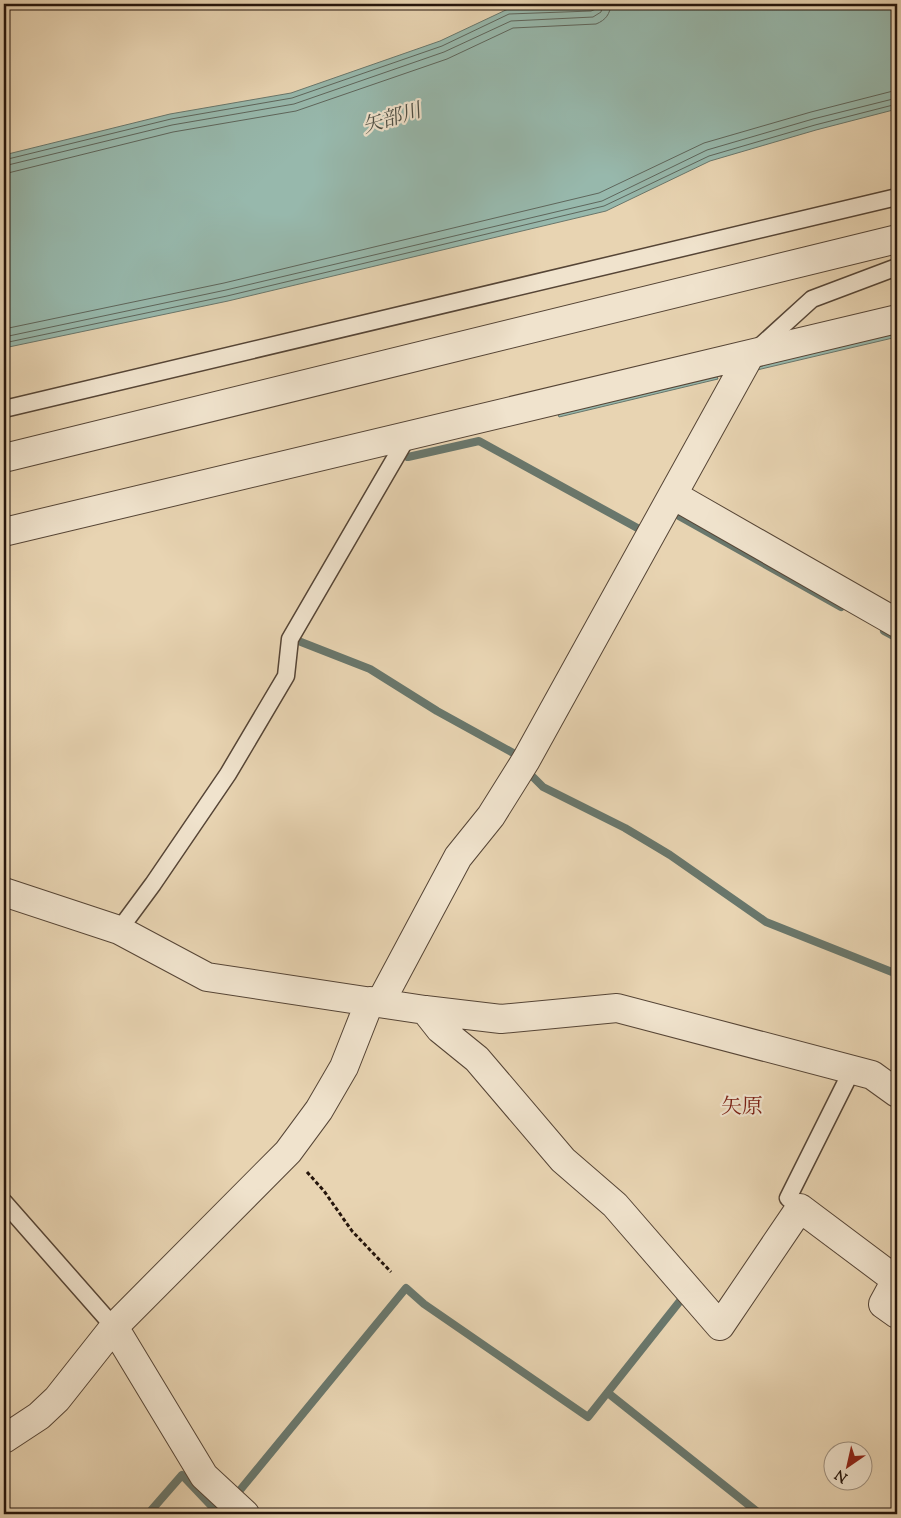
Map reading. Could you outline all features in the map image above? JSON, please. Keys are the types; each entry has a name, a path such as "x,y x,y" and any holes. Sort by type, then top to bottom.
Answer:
{"street":[{"path":"4,458 897,239"},
{"path":"4,532 897,320"},
{"path":"4,1440 39,1416 57,1399 114,1327 288,1152 320,1110 344,1067 375,1002 458,857 491,816 526,760 750,355"},
{"path":"673,494 897,623"},
{"path":"4,892 119,930 207,977 425,1010 501,1018 617,1008 872,1075 897,1093"},
{"path":"425,1010 440,1030 477,1059 563,1160 615,1204 720,1326 800,1208 896,1280 883,1304 897,1314"},
{"path":"114,1327 204,1476 245,1514"}],"lane":[{"path":"4,409 897,197"},
{"path":"750,355 812,300 897,267"},
{"path":"119,930 153,884 228,774 286,676 290,639 408,436"},
{"path":"800,1208 788,1198 852,1070"},
{"path":"4,1202 114,1327"}],"path":[{"path":"288,1152 324,1191 352,1231 391,1272"}],"water":[{"name":"矢部川","path":"634,4 897,4 897,109 710,161 606,211 228,301 4,348 4,155 170,114 291,93 440,41 508,9"},
{"path":"897,331 897,337 757,370 756,364"},
{"path":"716,374 718,379 559,417 557,412"}],"waterway":[{"path":"408,457 479,441 641,530"},
{"path":"679,516 841,607"},
{"path":"884,631 897,638"},
{"path":"301,642 370,669 437,711 515,754"},
{"path":"533,777 543,787 625,828 670,855 766,922 897,974"},
{"path":"236,1495 406,1288 424,1304 588,1417 680,1301"},
{"path":"608,1393 760,1514"},
{"path":"148,1514 182,1475 219,1514"}],"district":[{"name":"矢原","path":"742,1108"}]}
